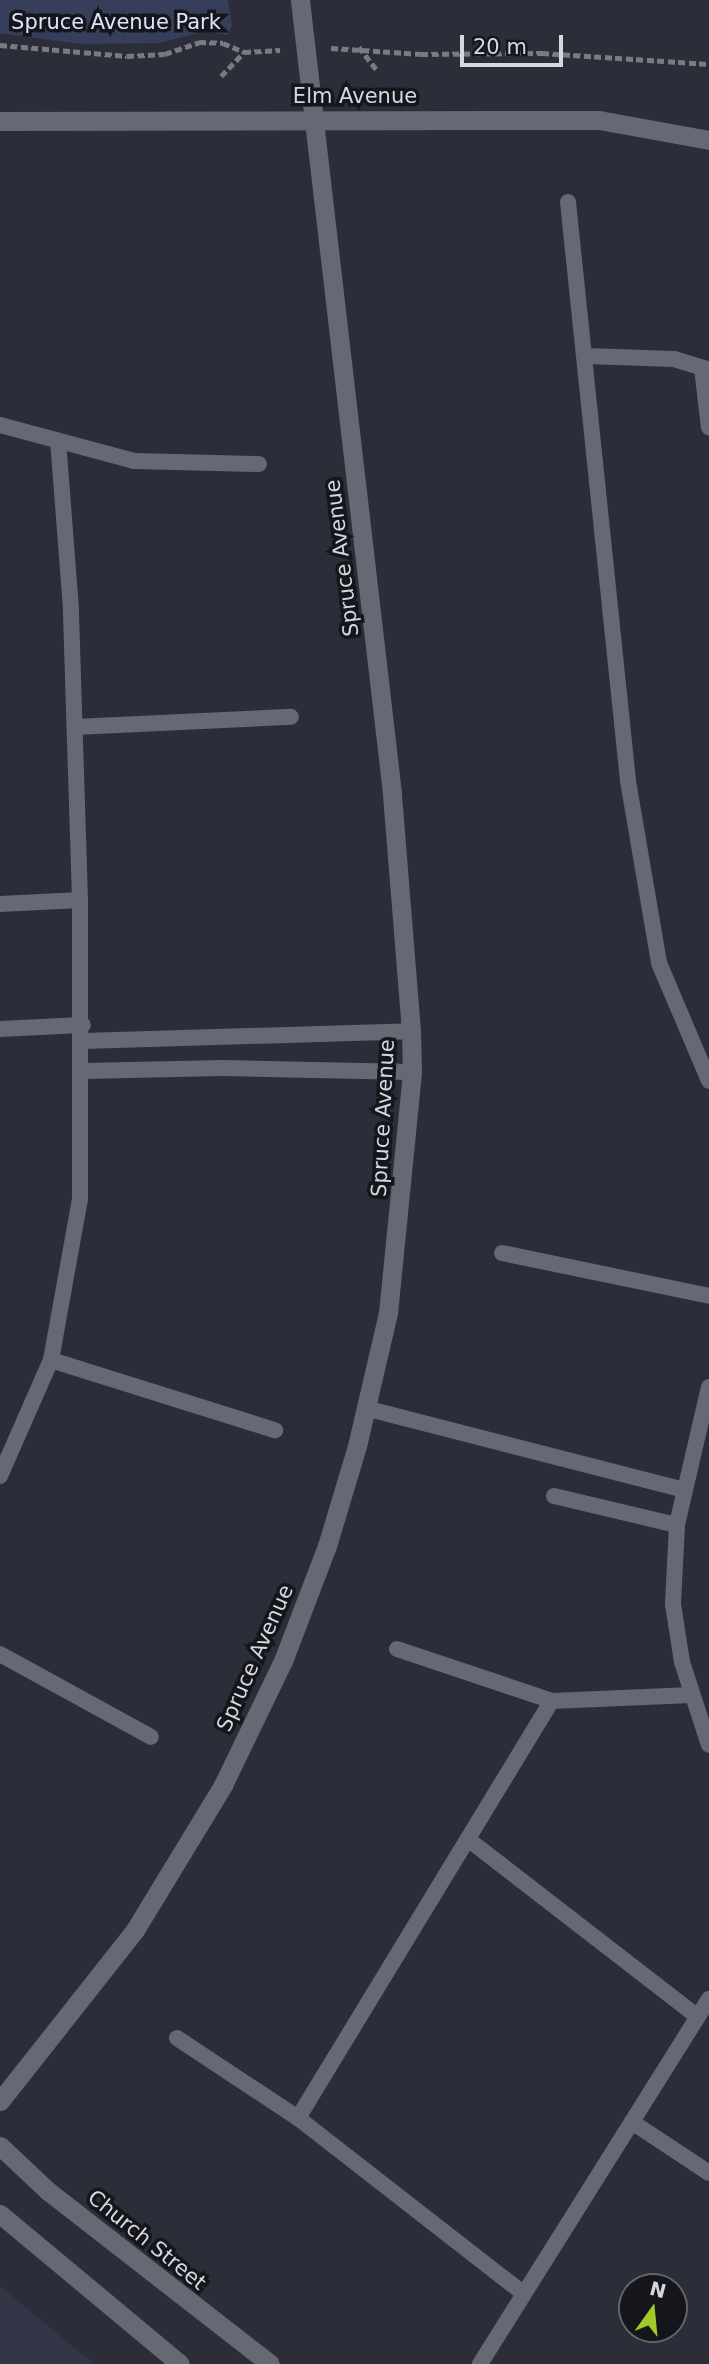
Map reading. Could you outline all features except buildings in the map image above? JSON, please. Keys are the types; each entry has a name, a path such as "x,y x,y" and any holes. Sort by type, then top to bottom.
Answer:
{"street":[{"name":"Spruce Avenue","path":"0,2101 135,1930 223,1785 283,1661 327,1546 365,1408 387,1313 412,1072 411,1031 392,793 300,0"},
{"name":"Elm Avenue","path":"0,121 312,118 599,120 709,140"},
{"name":"Church Street","path":"0,2146 48,2190 270,2364"},
{"path":"0,2214 180,2364"}],"lane":[{"path":"568,202 628,781 657,950 709,1081"},
{"path":"586,356 674,359 705,369 709,428"},
{"path":"0,425 134,461 259,464"},
{"path":"0,1476 51,1360 80,1199 83,1033 75,727 71,609 58,440"},
{"path":"75,727 291,717"},
{"path":"0,904 80,900"},
{"path":"0,1029 83,1033 411,1031"},
{"path":"83,1071 223,1068 412,1072"},
{"path":"502,1253 709,1296"},
{"path":"51,1360 275,1430"},
{"path":"709,1387 677,1525 673,1604 692,1695 709,1745"},
{"path":"365,1408 684,1490"},
{"path":"555,1496 677,1525"},
{"path":"397,1649 552,1701 692,1695"},
{"path":"0,1654 151,1737"},
{"path":"299,2118 552,1701"},
{"path":"469,1840 698,2017"},
{"path":"480,2364 709,1999"},
{"path":"177,2038 299,2118 524,2294"},
{"path":"632,2122 709,2173"}],"path":[{"path":"0,45 127,56 165,54 199,41 223,43 244,52 221,76"},
{"path":"377,71 359,47 421,54 542,53 709,64"}],"shaded area":[{"path":"0,2286 94,2364 0,2364"}],"green space":[{"name":"Spruce Avenue Park","path":"0,0 228,0 232,25 228,35 205,31 160,43 81,44 0,33"}]}
